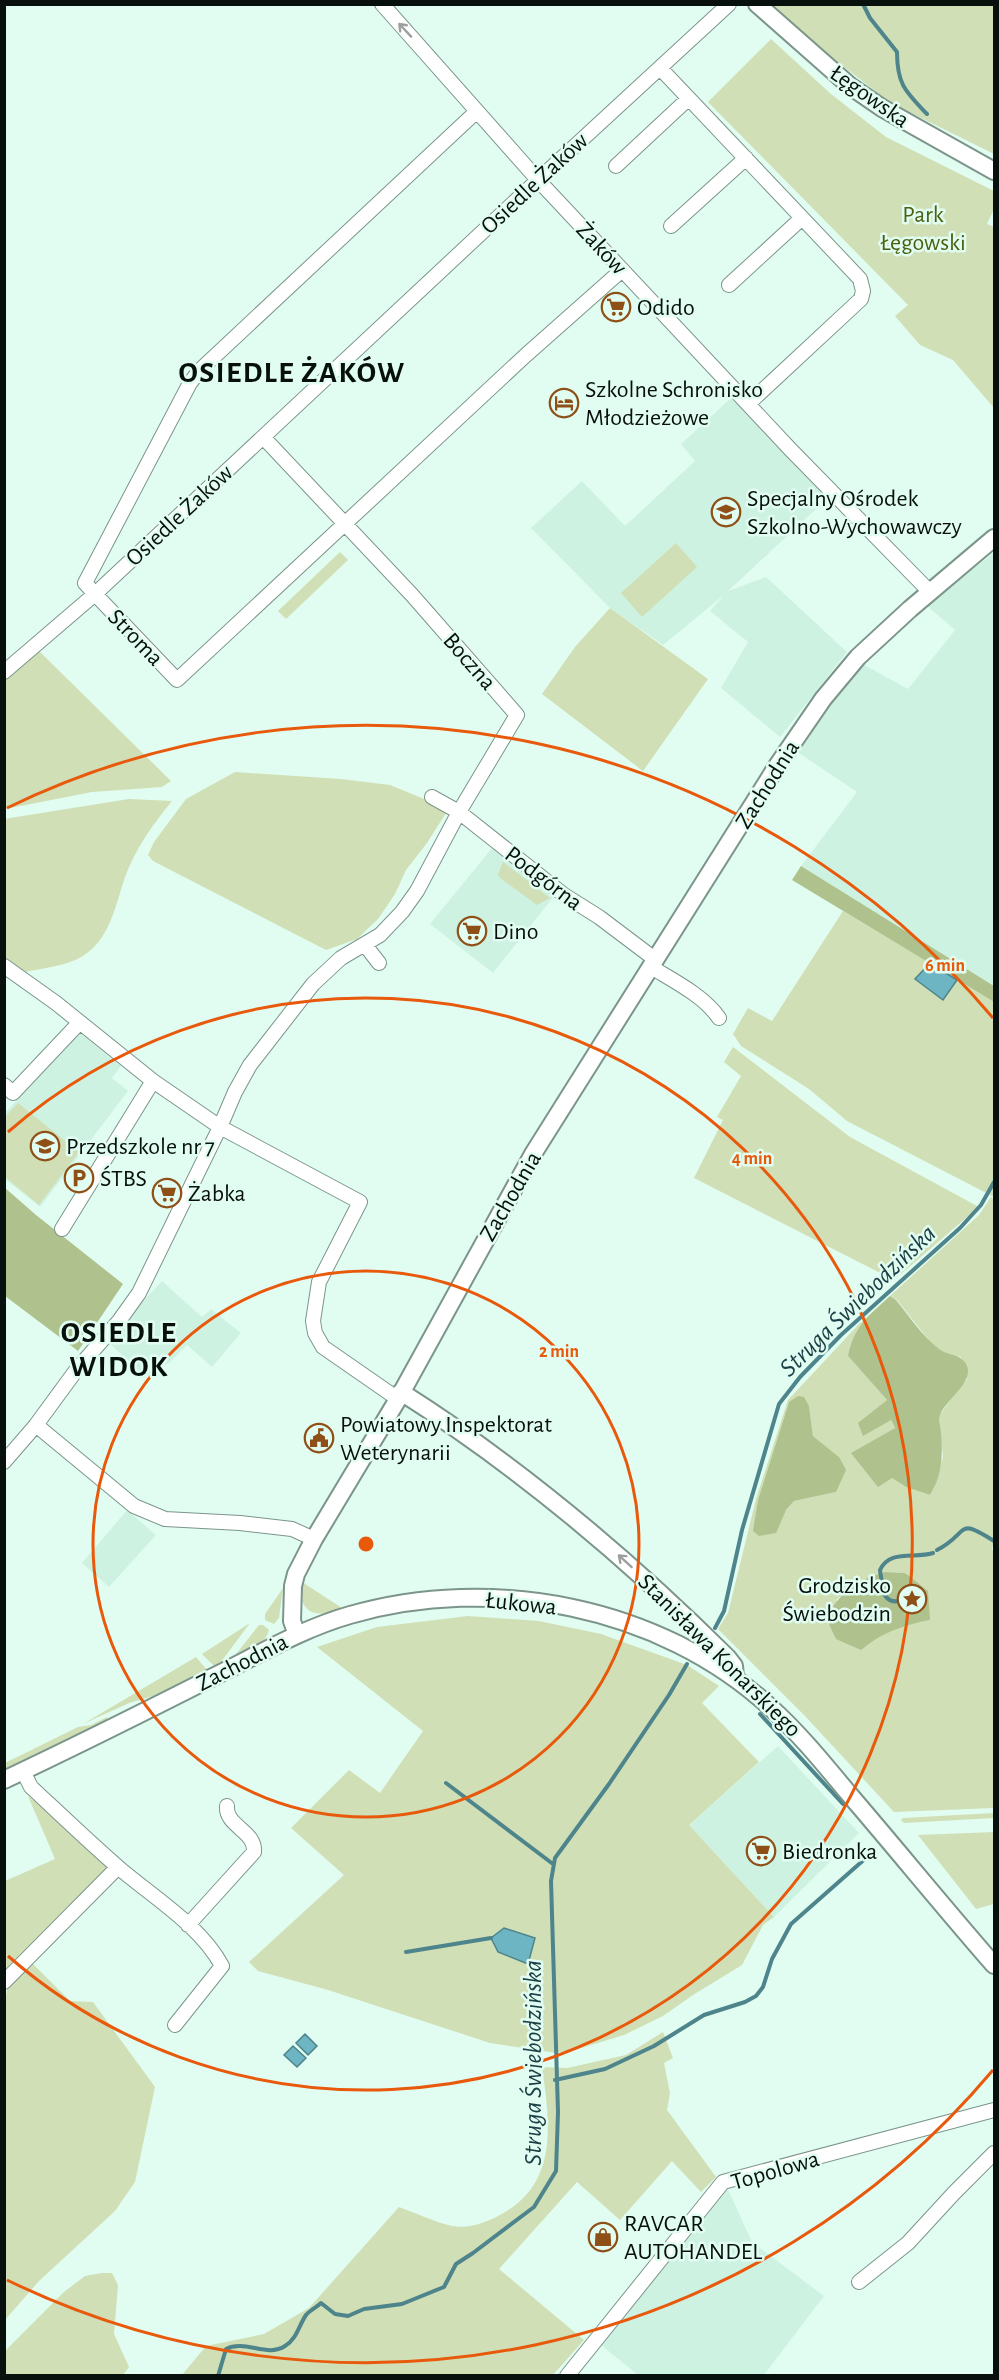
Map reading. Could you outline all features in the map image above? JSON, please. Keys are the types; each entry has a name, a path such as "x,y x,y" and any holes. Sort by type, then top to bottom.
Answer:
{"street":[{"name":"Żaków","path":"382,4 538,180 748,404 930,592"},
{"name":"Osiedle Żaków","path":"476,112 200,370 179,403 85,583 95,594 729,4"},
{"name":"Łęgowska","path":"757,4 843,80 882,108 994,171"},
{"path":"660,68 860,279 863,291 861,299 748,404"},
{"path":"616,166 688,99"},
{"path":"671,226 746,158"},
{"path":"729,285 801,218"},
{"path":"263,436 345,524 526,355 622,270"},
{"name":"Stroma","path":"95,594 177,680 345,524"},
{"name":"Boczna","path":"345,524 454,642 517,715 459,812"},
{"name":"Zachodnia","path":"4,1780 131,1720 297,1635 292,1621 293,1586 296,1574 314,1539 400,1395 512,1190 777,766 823,699 858,657 994,538"},
{"path":"4,672 95,594"},
{"name":"Podgórna","path":"432,797 459,812 564,895 599,916 712,1008 719,1018"},
{"path":"4,1462 36,1425 77,1369 119,1322 139,1293 250,1065 313,984 330,967 380,935 402,912 417,891 459,812"},
{"path":"365,945 379,963"},
{"path":"4,966 153,1080 220,1127 360,1202 319,1282 313,1321 315,1333 323,1347 400,1395"},
{"path":"4,1085 13,1093 80,1022"},
{"path":"62,1229 153,1080"},
{"name":"Stanisława Konarskiego","path":"400,1395 490,1452 595,1533 668,1599 727,1657 734,1666 735,1677 771,1707 808,1746 994,1965"},
{"path":"36,1425 134,1506 149,1514 165,1519 240,1523 292,1529 314,1539"},
{"name":"Łukowa","path":"297,1635 348,1615 387,1606 451,1599 514,1599 581,1610 642,1629 690,1650 735,1677"},
{"path":"23,1771 31,1786 118,1867 204,1938 222,1966 175,2025"},
{"path":"188,1925 254,1852 252,1841 228,1815 227,1806"},
{"path":"4,1982 118,1867"},
{"name":"Topolowa","path":"567,2376 723,2182 994,2110"},
{"path":"859,2282 908,2243 994,2153"}],"shaded area":[{"name":"Specjalny Ośrodek Szkolno-Wychowawczy","path":"731,398 828,498 728,591 766,577 847,652 780,737 721,688 748,642 710,611 724,595 663,645 610,608 531,528 582,481 625,526 695,461 681,444"},
{"path":"994,553 994,986 801,866 857,792 793,749 861,663 908,689 955,630 926,605"},
{"path":"492,848 555,895 493,973 430,924"},
{"name":"Przedszkole nr 7","path":"80,1033 121,1066 112,1078 128,1091 40,1207 5,1179 4,1114"},
{"path":"162,1281 202,1317 211,1309 241,1333 212,1367 187,1345 170,1362 145,1377 106,1340"},
{"path":"127,1510 156,1535 109,1587 82,1563"},
{"path":"778,1746 859,1833 774,1917 689,1825"},
{"path":"726,2185 752,2242 824,2296 764,2375 638,2375 601,2345"}],"green space":[{"path":"768,5 994,5 994,154 891,103 797,31"},
{"name":"Park Łęgowski","path":"771,39 831,94 886,137 994,191 994,209 987,224 994,227 994,408 953,360 920,345 895,316 908,305 708,102"},
{"path":"676,543 697,567 642,617 621,593"},
{"path":"340,552 348,560 286,619 278,611"},
{"path":"610,608 708,679 643,771 542,694 575,647"},
{"path":"38,650 171,781 162,787 92,792 5,809 4,679"},
{"path":"235,772 341,779 390,785 441,806 446,813 406,870 395,894 378,919 357,939 326,950 153,861 148,855 154,842 186,799"},
{"path":"129,799 172,801 148,832 129,867 108,927 93,948 83,956 55,966 25,972 5,958 4,819"},
{"path":"503,862 550,898 537,905 500,878 498,874"},
{"path":"801,866 994,986 994,1002 792,880"},
{"path":"843,911 930,963 915,979 943,1000 957,980 994,1002 994,1197 847,1121 809,1089 741,1046 733,1034 748,1008 772,1021"},
{"path":"733,1047 850,1137 977,1206 973,1212 894,1280 694,1178 723,1120 717,1117 741,1076 724,1062"},
{"path":"18,1103 79,1152 39,1205 5,1177 5,1117"},
{"path":"4,1187 123,1284 78,1351 5,1296"},
{"path":"991,1197 994,1200 994,1542 992,1549 994,1553 994,1808 894,1812 804,1715 718,1629 728,1613 756,1499 788,1400 858,1325 979,1215","holes":["890,1296 897,1300 931,1343 942,1352 961,1357 967,1379 939,1416 943,1457 930,1495 906,1487 852,1453 895,1428 891,1420 858,1424 887,1400 848,1356","789,1402 809,1406 813,1436 839,1457 836,1492 794,1501 786,1510 754,1531 758,1500","885,1572 906,1573 930,1620 904,1625 875,1637 836,1600 855,1584"]},
{"path":"890,1296 896,1300 933,1344 942,1351 961,1358 968,1370 964,1383 940,1415 941,1465 930,1495 906,1487 892,1478 878,1487 851,1453 895,1428 891,1420 863,1436 858,1423 887,1400 848,1356 858,1329"},
{"path":"798,1396 804,1397 809,1406 813,1436 839,1457 846,1470 836,1492 794,1501 786,1510 776,1533 759,1536 753,1531 758,1500 789,1402"},
{"path":"885,1572 905,1573 928,1591 930,1620 893,1630 861,1650 836,1639 826,1618 837,1601 857,1583"},
{"path":"302,1582 342,1608 324,1613 310,1611 302,1601"},
{"path":"283,1588 279,1618 274,1624 265,1620 265,1614"},
{"path":"468,1616 539,1621 601,1634 687,1665 719,1686 702,1703 759,1762 689,1825 774,1917 763,1925 742,1965 663,2016 624,2035 556,2053 490,2043 328,1990 258,1971 249,1962 344,1875 291,1828 349,1770 380,1793 423,1731 317,1647 377,1627"},
{"path":"250,1623 221,1662 214,1666 202,1654"},
{"path":"259,1625 269,1630 264,1640 233,1658"},
{"path":"196,1657 207,1670 157,1695 129,1703 83,1724"},
{"path":"107,1717 107,1721 5,1771 5,1763 78,1727 91,1725"},
{"path":"28,1796 107,1858 110,1868 5,1974 5,1881 55,1859"},
{"path":"994,1813 994,1818 904,1823 901,1820 903,1818"},
{"path":"994,1832 994,1904 976,1909 918,1835"},
{"path":"30,1961 70,2001 93,2002 155,2087 135,2182 115,2211 39,2281 5,2320 5,2001 8,1986"},
{"path":"663,2032 673,2058 664,2063 670,2093 667,2110 716,2177 701,2192 672,2161 620,2220 577,2182 499,2269 584,2340 553,2375 182,2375 206,2346 264,2334 309,2308 399,2207 445,2224 465,2227 489,2221 519,2202 533,2187 546,2150 547,2109 542,2067 567,2068 626,2055"},
{"path":"112,2273 118,2285 114,2334 129,2367 123,2375 5,2376 5,2351 64,2292 85,2276"}],"water":[{"path":"930,963 957,980 943,1000 915,979"},
{"path":"504,1928 535,1938 528,1964 498,1952 491,1938"},
{"path":"305,2034 317,2046 308,2055 296,2043"},
{"path":"293,2046 306,2058 297,2067 284,2055"}],"waterway":[{"path":"863,4 870,18 897,52 897,63 904,87 927,114"},
{"name":"Struga Świebodzińska","path":"715,1628 724,1611 742,1530 779,1404 800,1377 841,1335 960,1228 981,1205 994,1182"},
{"path":"937,1550 968,1528 994,1541"},
{"path":"883,1590 880,1570 884,1563 896,1557 933,1553"},
{"path":"884,1594 892,1601 902,1600"},
{"name":"Struga Świebodzińska","path":"218,2376 226,2349 241,2346 271,2350 285,2346 295,2336 306,2315 321,2303 335,2314 348,2316 364,2309 402,2304 444,2287 456,2264 534,2207 556,2171 558,2112 551,1881 555,1858 609,1784 669,1695 687,1664"},
{"path":"760,1714 843,1804"},
{"path":"446,1783 553,1864"},
{"path":"555,2080 605,2069 654,2046 704,2015 745,2002 756,1996 763,1987 772,1959 791,1924 875,1850"},
{"path":"406,1952 491,1938"}],"place":[{"name":"Odido","path":"616,307"},
{"name":"Szkolne Schronisko Młodzieżowe","path":"564,403"},
{"name":"Specjalny Ośrodek Szkolno-Wychowawczy","path":"726,512"},
{"name":"Dino","path":"472,931"},
{"name":"Przedszkole nr 7","path":"45,1146"},
{"name":"ŚTBS","path":"79,1178"},
{"name":"Żabka","path":"167,1193"},
{"name":"Powiatowy Inspektorat Weterynarii","path":"319,1438"},
{"name":"Grodzisko Świebodzin","path":"912,1599"},
{"name":"Biedronka","path":"761,1851"},
{"name":"RAVCAR AUTOHANDEL","path":"603,2237"}],"district":[{"name":"OSIEDLE ŻAKÓW","path":"292,372"},
{"name":"OSIEDLE WIDOK","path":"119,1349"}]}
